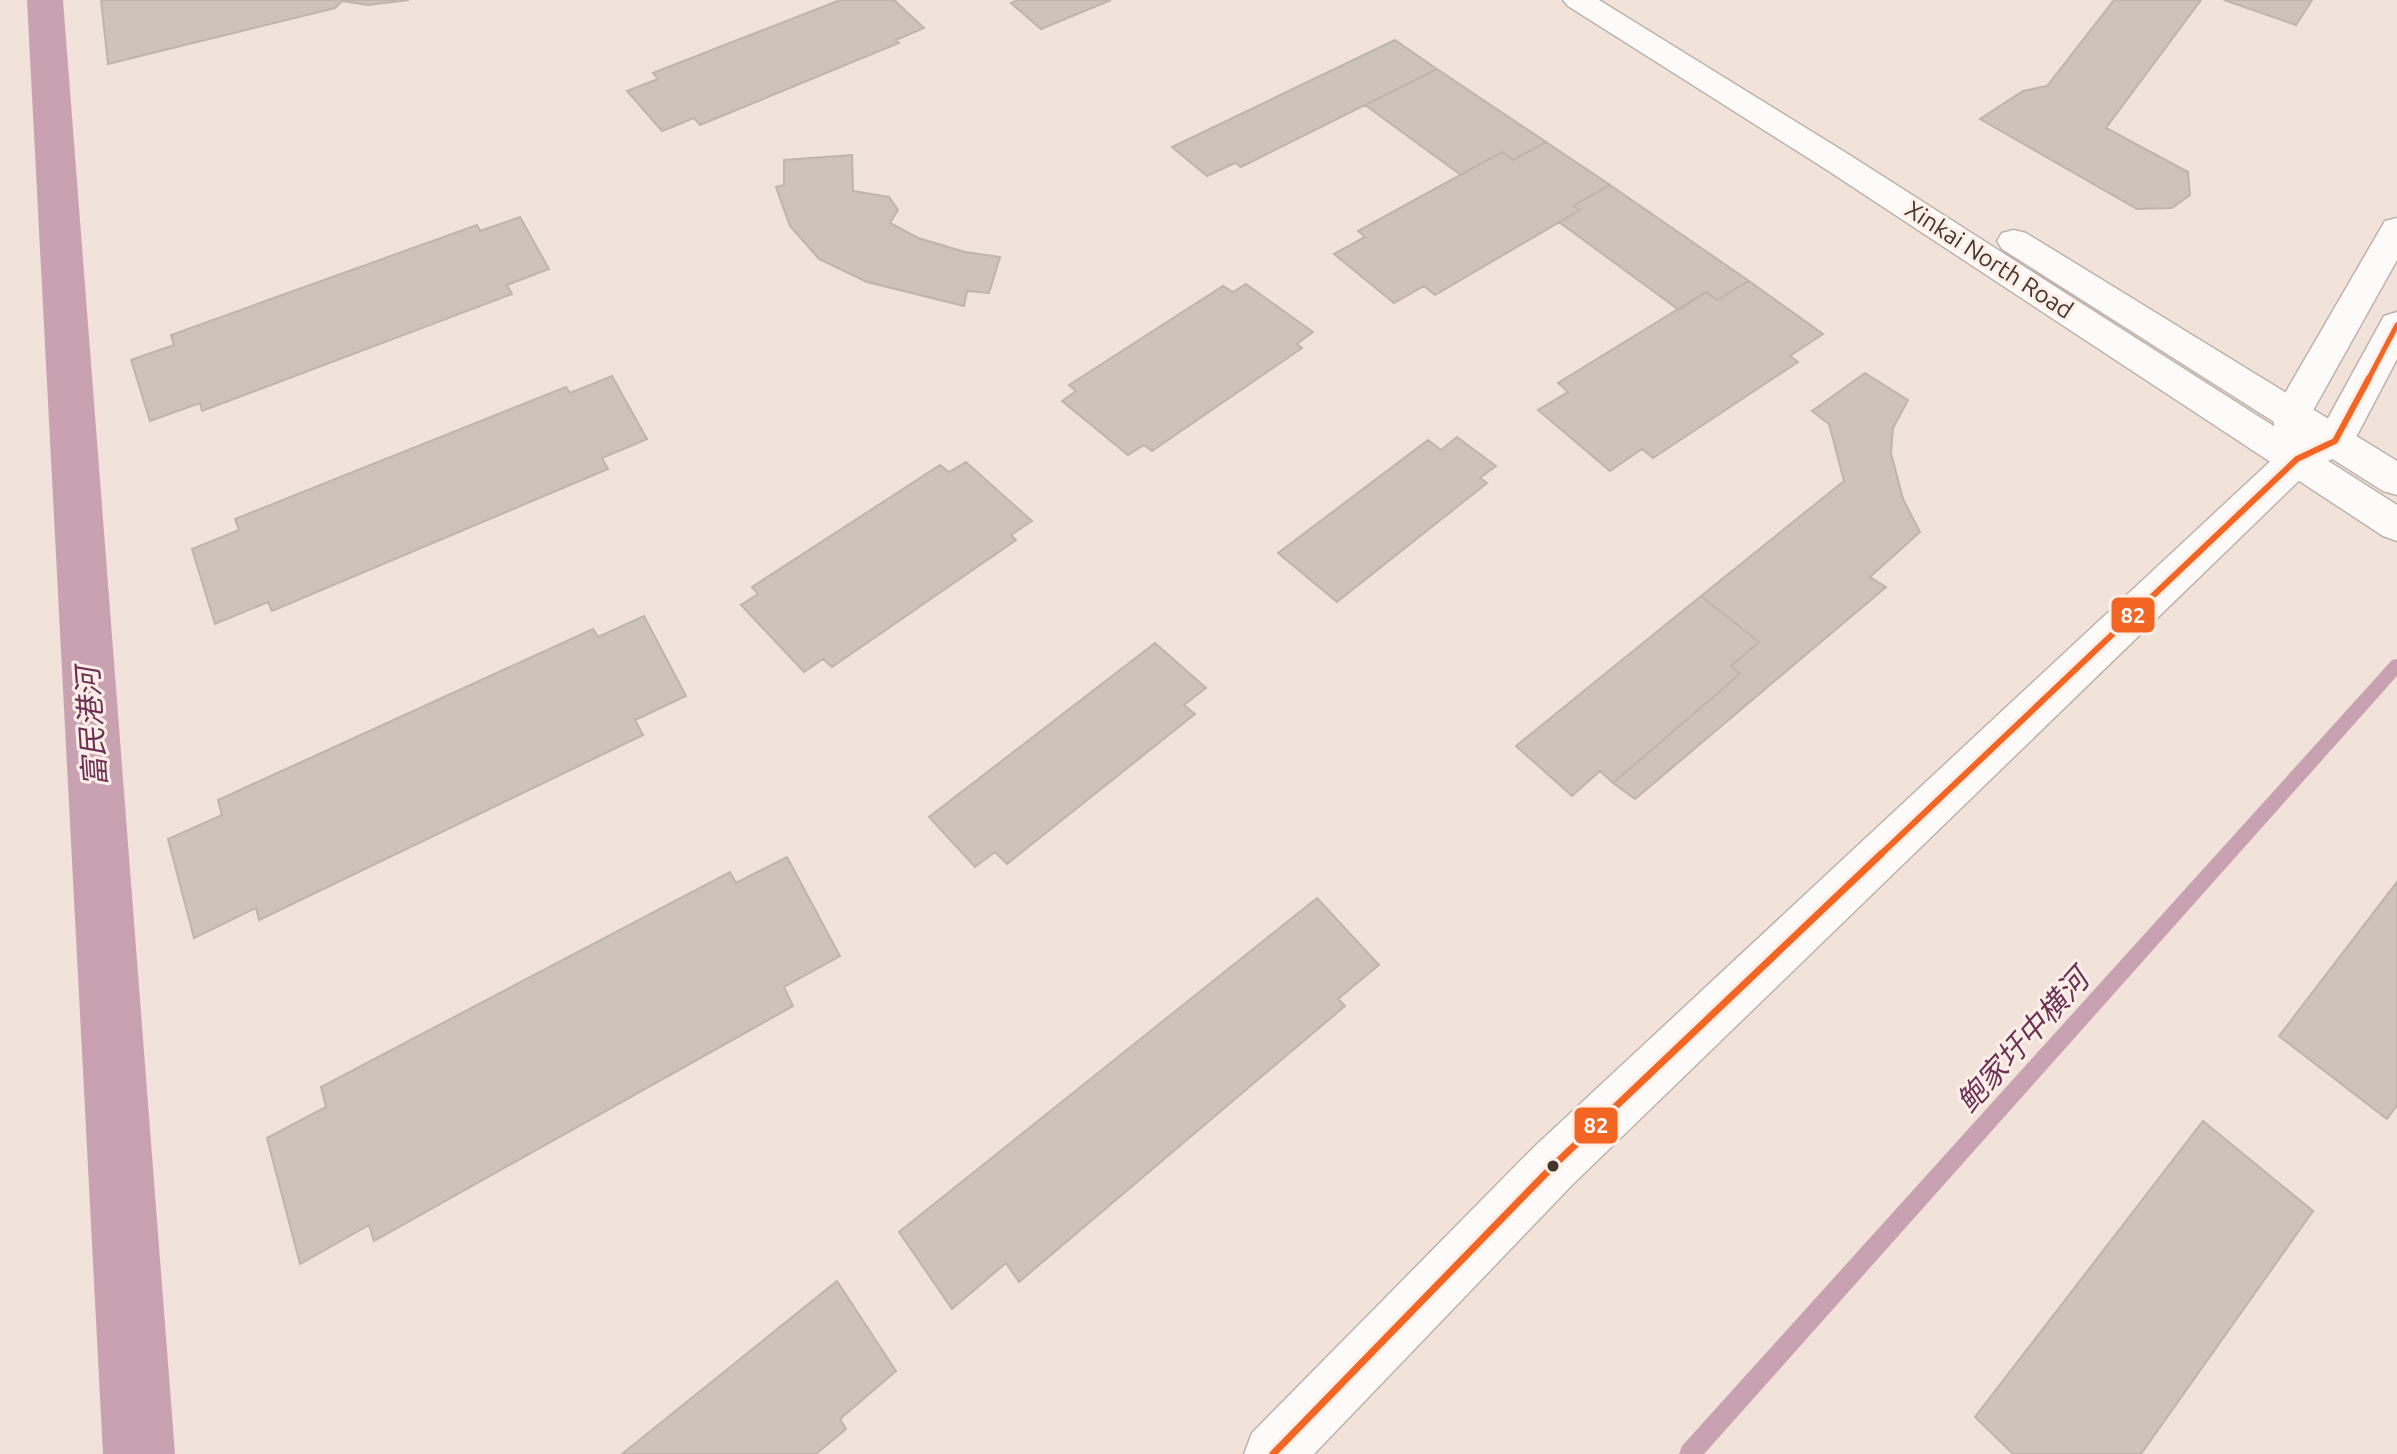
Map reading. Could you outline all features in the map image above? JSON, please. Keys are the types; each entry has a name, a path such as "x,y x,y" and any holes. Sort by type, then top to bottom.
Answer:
{"main road":[{"name":"Xinkai North Road","path":"1578,0 1836,161 2308,438 2397,480"},
{"name":"Xinkai North Road","path":"1628,0 2308,438 2397,525"},
{"path":"2308,438 2397,229"},
{"path":"1273,1454 1553,1166 2308,438 2397,325"}],"building":[{"path":"101,0 409,0 368,5 342,1 335,8 108,64"},
{"path":"840,0 894,0 924,28 896,40 899,43 700,125 694,118 662,131 627,91 658,79 653,73"},
{"path":"1018,0 1111,0 1041,29 1011,3"},
{"path":"2114,0 2201,0 2106,128 2188,172 2190,195 2172,208 2137,209 1980,119 2023,91 2047,86"},
{"path":"2224,0 2312,0 2296,25"},
{"path":"1395,40 1437,69 1241,167 1235,163 1207,176 1172,147"},
{"path":"1437,69 1546,142 1513,160 1502,152 1461,175 1365,105"},
{"path":"1546,142 1610,185 1573,206 1580,210 1435,295 1424,286 1394,303 1334,254 1365,237 1358,231 1502,152 1513,160"},
{"path":"852,155 853,191 889,197 898,210 890,223 918,238 965,252 1000,257 989,293 967,291 964,306 867,282 819,259 790,226 782,204 776,187 784,185 784,160"},
{"path":"1610,185 1749,281 1717,300 1706,292 1679,310 1559,222 1580,210 1573,206"},
{"path":"520,217 549,269 507,285 512,294 202,411 200,403 150,421 131,360 174,345 171,335 477,225 480,231"},
{"path":"1749,281 1823,334 1790,356 1798,362 1653,458 1642,449 1610,471 1538,410 1568,392 1558,383 1706,292 1717,300"},
{"path":"1246,284 1313,332 1297,344 1302,348 1152,451 1144,445 1128,455 1062,401 1076,391 1069,385 1223,286 1233,292"},
{"path":"1865,373 1908,400 1893,428 1891,453 1903,499 1920,532 1870,577 1886,587 1635,799 1613,783 1740,674 1731,666 1759,642 1701,596 1844,481 1829,424 1812,411"},
{"path":"612,376 647,439 602,458 608,469 272,611 268,602 215,624 192,549 239,530 235,519 566,387 570,393"},
{"path":"1457,437 1496,466 1480,478 1487,483 1337,602 1278,553 1428,440 1441,450"},
{"path":"966,462 1032,521 1011,535 1016,540 832,667 823,659 804,672 741,605 758,594 752,587 940,465 949,472"},
{"path":"1701,596 1759,642 1731,666 1740,674 1613,783 1600,771 1572,796 1516,746"},
{"path":"644,616 686,696 635,720 643,735 259,920 256,908 194,938 168,839 222,815 218,800 593,629 598,637"},
{"path":"1155,643 1206,688 1184,705 1195,714 1007,864 995,852 975,867 929,817"},
{"path":"787,857 840,956 784,987 793,1006 374,1241 369,1225 300,1264 267,1138 326,1107 321,1087 730,872 736,883"},
{"path":"2397,882 2397,1105 2387,1119 2279,1036"},
{"path":"1317,898 1379,965 1338,999 1345,1006 1019,1282 1006,1263 952,1309 899,1232"},
{"path":"2203,1121 2313,1211 2141,1454 2013,1454 1975,1417"},
{"path":"837,1281 896,1371 840,1419 846,1429 816,1454 622,1454"}],"waterway":[{"name":"富民港河","path":"45,0 139,1454"},
{"name":"鲍家圩中横河","path":"1690,1454 2397,665"}],"transit line":[{"name":"82","path":"1273,1454 1553,1166 2297,459 2335,441 2397,325"}]}
